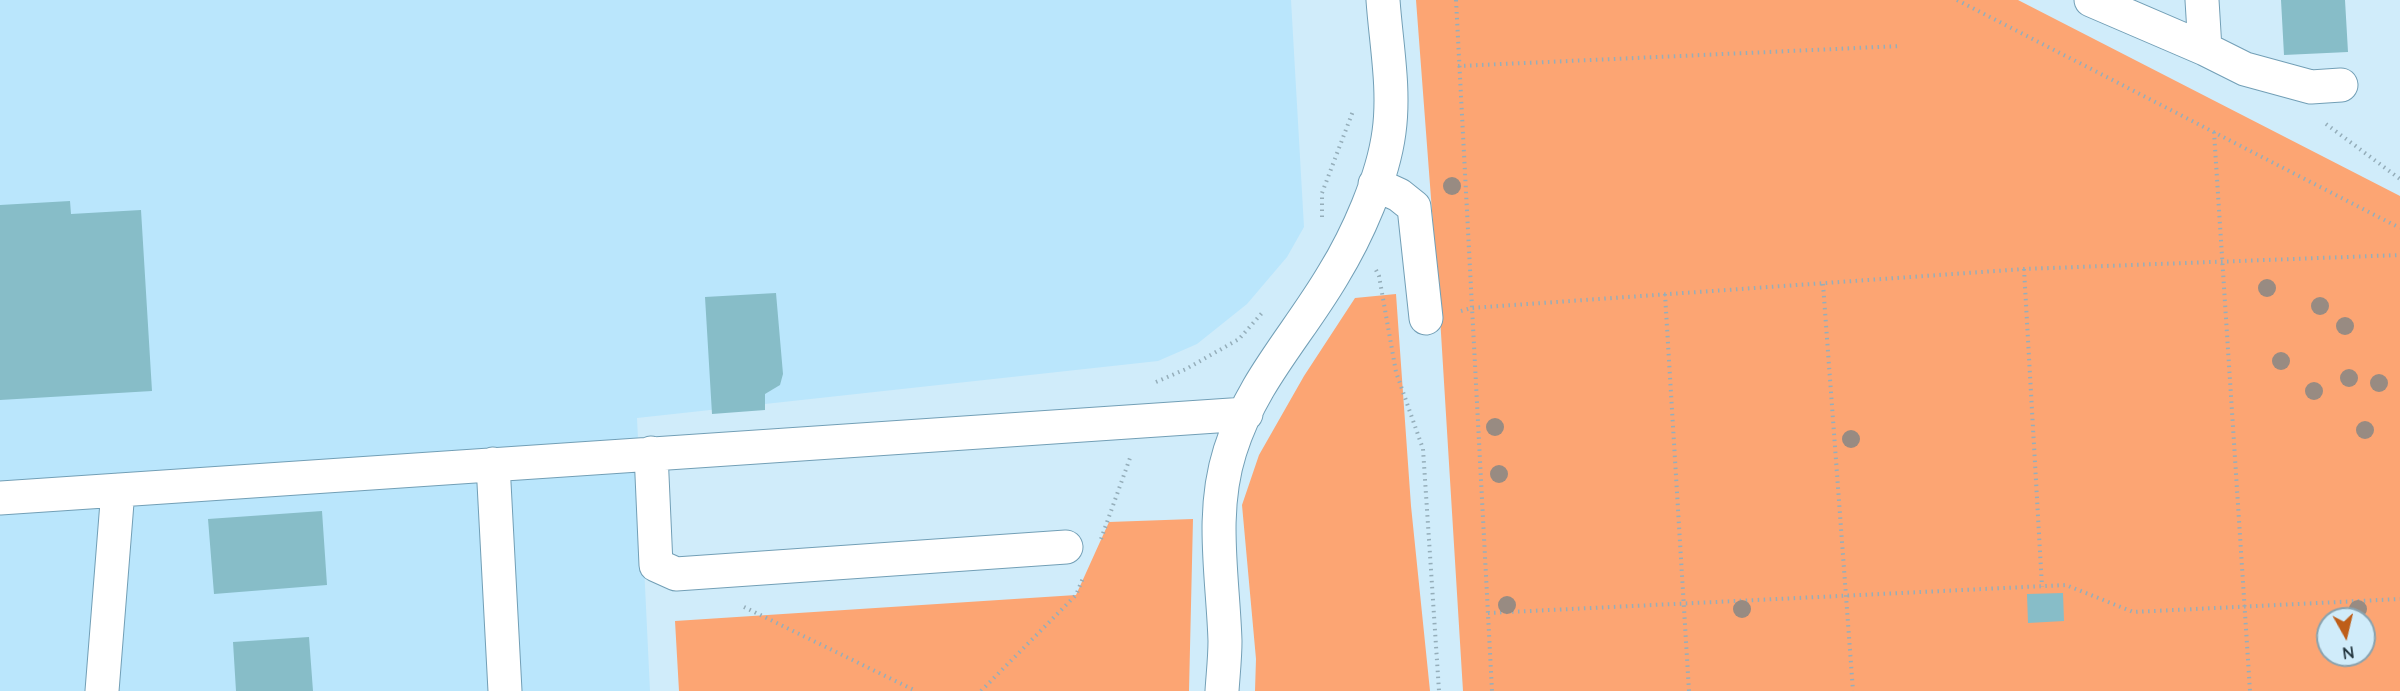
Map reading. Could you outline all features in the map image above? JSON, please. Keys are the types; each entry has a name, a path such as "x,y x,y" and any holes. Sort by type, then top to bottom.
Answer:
{"street":[{"path":"1222,691 1225,643 1218,552 1221,489 1230,451 1268,368 1333,276 1349,247 1375,184 1389,132 1390,96 1383,0"},
{"path":"2091,0 2205,49 2245,69 2311,87 2341,84"},
{"path":"2202,0 2205,49"},
{"path":"1375,184 1399,195 1414,207 1426,318"},
{"path":"0,498 1246,414"},
{"path":"651,453 656,565 676,574 1066,547"},
{"path":"493,464 505,691"},
{"path":"102,691 118,490"}],"path":[{"path":"1456,0 1492,691"},
{"path":"1957,0 2400,228"},
{"path":"1458,66 1901,46"},
{"path":"1322,225 1322,193 1355,105"},
{"path":"2214,132 2250,691"},
{"path":"1349,247 1370,261 1379,276 1396,372 1423,449 1439,691"},
{"path":"1426,318 1440,317 1471,308 2024,269 2400,255"},
{"path":"2024,269 2042,587"},
{"path":"1823,284 1853,691"},
{"path":"1665,294 1689,691"},
{"path":"1488,613 2066,585 2133,612 2400,599"},
{"path":"739,604 916,691"}],"shaded area":[{"path":"0,0 1291,0 1304,227 1287,257 1247,304 1197,344 1158,361 637,418 650,691 0,691"},
{"path":"1416,0 2018,0 2400,196 2400,691 1463,691 1440,317"},
{"path":"1396,294 1411,506 1430,691 1255,691 1256,659 1242,505 1259,455 1304,376 1355,298"},
{"path":"1193,519 1189,691 679,691 675,621 1076,595 1109,522"}],"building":[{"path":"2281,0 2345,0 2348,52 2284,55"},
{"path":"70,201 71,214 141,210 152,391 0,400 0,205"},
{"path":"776,293 783,374 780,385 765,394 765,410 712,414 705,297"},
{"path":"322,511 327,585 214,594 208,519"},
{"path":"2063,593 2064,621 2028,623 2027,594"},
{"path":"309,637 313,691 236,691 233,642"}]}
